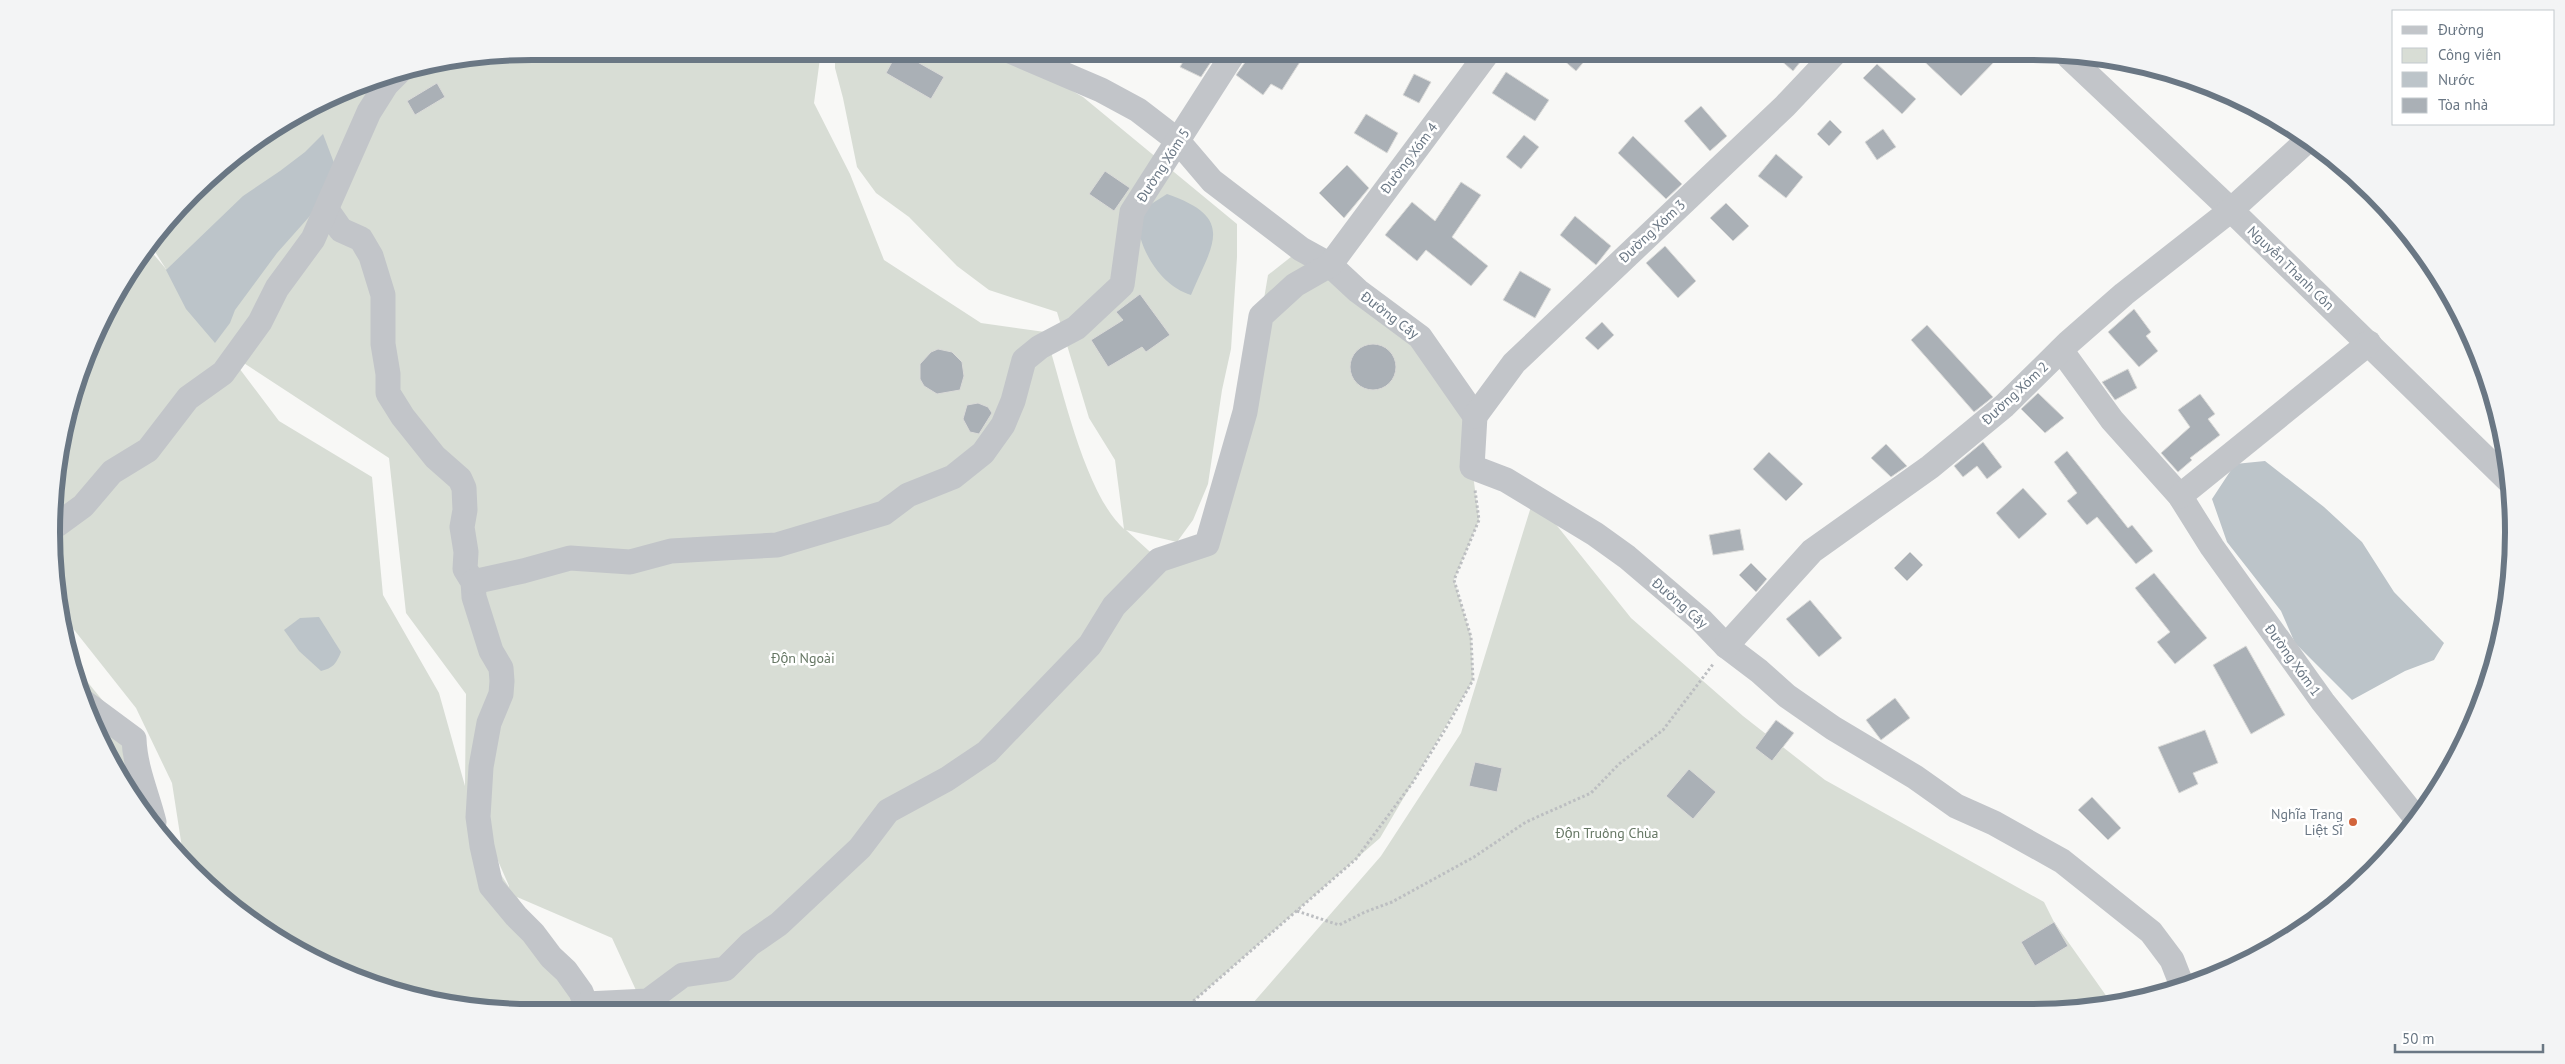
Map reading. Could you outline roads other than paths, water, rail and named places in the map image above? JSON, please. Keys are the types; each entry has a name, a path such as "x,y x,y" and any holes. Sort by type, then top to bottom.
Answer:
{"street":[{"name":"Đường Cấy","path":"1034,60 1101,90 1138,110 1177,140 1212,181 1301,249 1330,265 1358,291 1420,337 1475,416 1472,467 1506,480 1595,534 1628,557 1701,620 1726,646 1759,671 1787,696 1833,728 1914,777 1956,806 1994,823 2062,861 2151,932 2172,960 2180,980"},
{"name":"Đường Xóm 5","path":"473,582 570,558 630,562 671,551 777,544 884,513 908,495 953,477 983,454 1003,425 1013,401 1024,360 1040,348 1076,328 1122,285 1132,212 1229,60"},
{"name":"Đường Xóm 4","path":"1330,265 1482,60"},
{"name":"Đường Xóm 3","path":"1475,416 1514,363 1785,106 1828,60"},
{"name":"Nguyễn Thanh Côn","path":"2074,62 2231,210 2501,474"},
{"path":"60,523 83,506 112,472 148,450 188,398 223,373 260,322 277,288 313,239 369,112 389,82"},
{"path":"369,112 374,87"},
{"path":"369,89 369,112"},
{"name":"Đường Xóm 2","path":"1726,646 1812,551 1930,467 2004,406 2061,350 2124,294 2231,210 2302,145"},
{"path":"327,210 341,230 361,239 371,256 383,295 383,344 388,374 388,393 403,418 413,427 434,457 460,479 464,488 465,510 462,527 466,552 465,569 473,582 474,597 491,651 501,668 502,681 501,694 489,723 480,767 478,817 491,886 516,916 534,933 551,957 566,971 582,992 586,1004"},
{"path":"622,1004 648,1001 683,975 725,969 750,944 780,924 860,848 888,811 947,779 987,752 1090,645 1114,606 1159,560 1207,544 1245,412 1261,316 1296,285 1330,265"},
{"path":"2180,496 2368,343"},
{"name":"Đường Xóm 1","path":"2061,350 2112,420 2180,496 2212,547 2323,702 2412,813"},
{"path":"95,710 134,739 135,762 146,790 151,809"}],"water":[{"path":"323,134 339,176 309,217 277,253 235,310 230,323 215,343 186,309 166,270 243,196 305,152"},
{"path":"1167,194 1189,203 1203,213 1211,223 1213,234 1211,247 1191,295 1170,284 1162,276 1147,255 1139,232 1137,221 1148,206"},
{"path":"2265,461 2324,507 2362,542 2394,592 2444,643 2434,660 2405,671 2352,700 2295,643 2281,611 2227,542 2212,499 2235,464"},
{"path":"319,617 341,652 334,665 321,671 299,651 284,630 300,618"}],"place":[{"name":"Nghĩa Trang Liệt Sĩ","path":"2353,822"}],"park label":[{"name":"Độn Ngoài","path":"803,658"},
{"name":"Độn Truông Chùa","path":"1607,833"}]}
